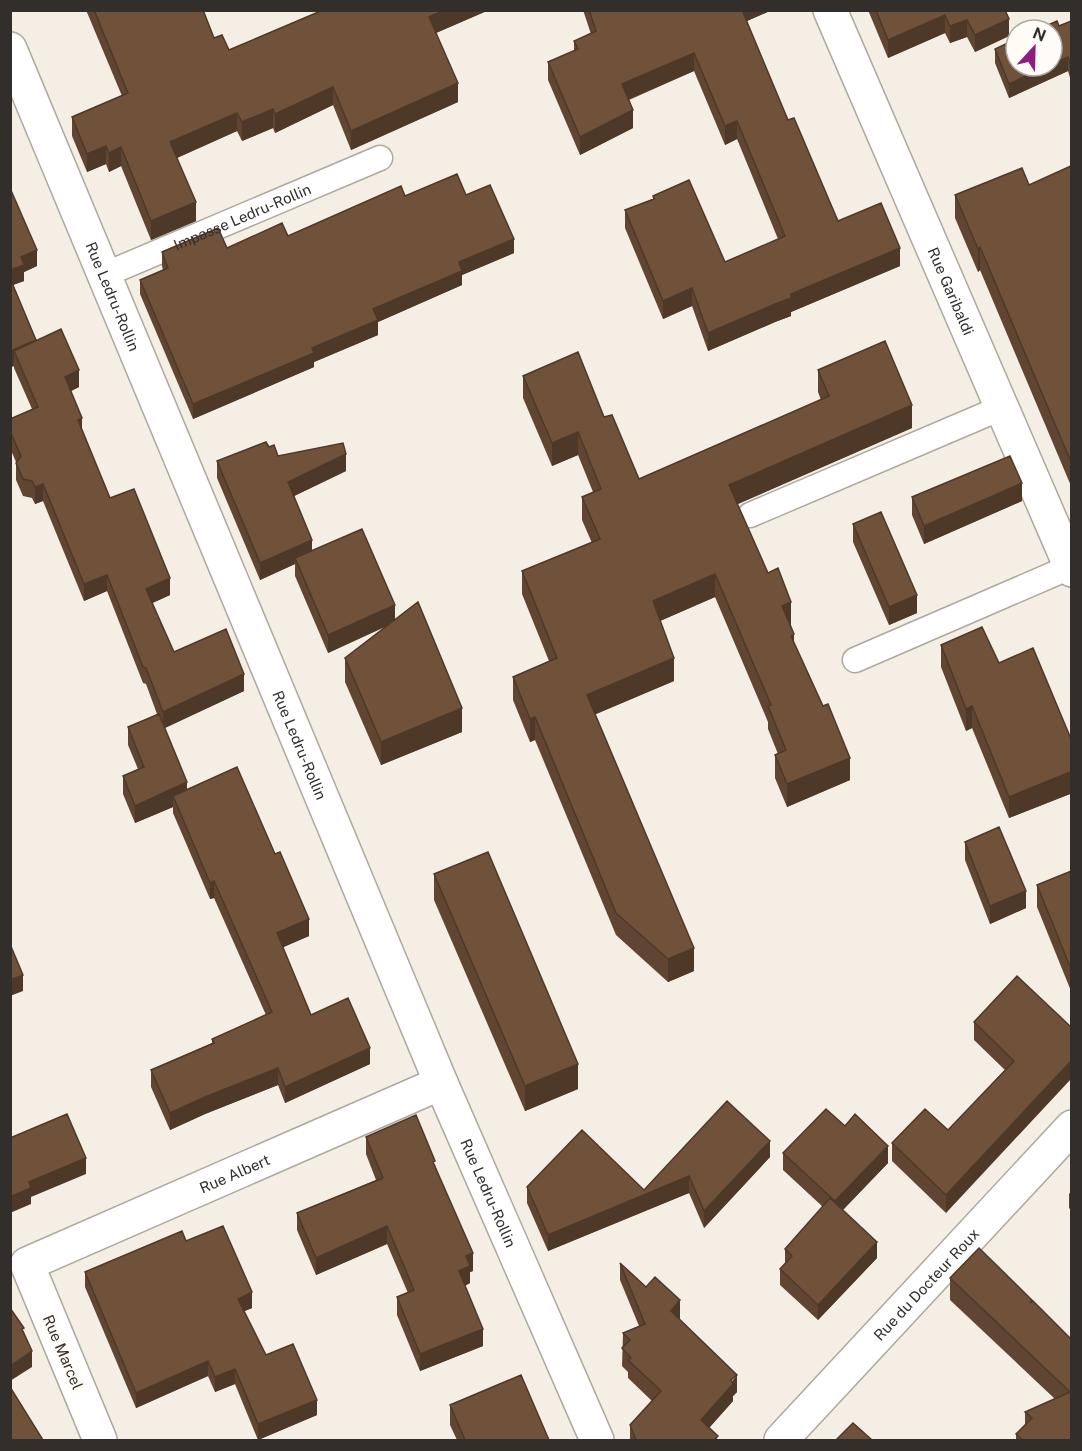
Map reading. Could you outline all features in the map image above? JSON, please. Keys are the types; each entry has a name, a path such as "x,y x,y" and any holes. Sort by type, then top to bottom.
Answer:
{"street":[{"name":"Rue Garibaldi","path":"830,10 1071,569"},
{"name":"Rue Ledru-Rollin","path":"10,49 441,1083 597,1440"},
{"name":"Rue Albert","path":"27,1264 441,1083"},
{"name":"Rue du Docteur Roux","path":"781,1440 1071,1127"},
{"name":"Rue Marcel","path":"27,1264 100,1440"}],"lane":[{"name":"Impasse Ledru-Rollin","path":"104,275 380,158"},
{"path":"750,515 1001,408"},
{"path":"855,660 1071,569"}],"building":[{"path":"94,10 203,10 214,38 222,35 229,50 323,10 445,10 429,17 458,83 351,131 333,87 275,114 273,109 242,122 237,113 170,142 196,202 151,221 121,147 109,153 106,146 87,154 72,117 128,93"},
{"path":"589,10 742,10 788,120 794,118 838,221 881,203 900,248 791,294 791,298 708,333 692,288 663,301 625,210 654,199 653,196 689,180 725,262 785,236 737,121 725,126 694,53 622,84 633,110 580,137 548,62 578,49 574,41 596,31"},
{"path":"876,10 1005,10 1009,18 1004,18 1004,21 975,35 967,20 950,26 945,15 888,40"},
{"path":"1071,21 1071,66 1068,57 1064,59 1064,24"},
{"path":"1004,45 1004,72 995,49"},
{"path":"1007,78 1022,78 1009,84"},
{"path":"1071,166 1071,462 980,247 978,249 955,195 1022,168 1029,185"},
{"path":"457,174 466,195 490,185 514,239 459,262 462,271 373,309 378,320 312,348 314,353 193,404 140,280 168,268 162,252 218,228 227,248 282,223 288,236 401,186 405,196"},
{"path":"10,188 37,250 21,257 24,265 10,270"},
{"path":"10,278 36,340 10,351"},
{"path":"61,329 79,370 65,377 82,418 78,420 110,498 134,489 170,578 146,589 174,652 226,629 244,674 163,712 107,575 84,584 43,484 35,487 32,481 23,479 16,463 21,456 10,431 10,419 38,407 14,351"},
{"path":"885,341 912,405 729,485 768,573 778,568 791,602 782,606 794,634 791,636 823,706 828,704 850,758 787,784 775,755 786,750 768,706 771,705 715,574 653,601 674,658 587,695 694,948 668,959 616,913 535,717 530,719 513,677 557,658 522,571 600,539 582,497 601,489 578,432 552,443 523,376 578,352 604,417 612,415 639,479 829,396 818,370"},
{"path":"266,442 269,447 274,445 278,456 343,443 346,454 288,482 312,540 260,563 217,461"},
{"path":"1010,456 1022,483 924,526 912,497"},
{"path":"881,512 917,595 889,607 853,524"},
{"path":"362,529 395,605 328,635 295,558"},
{"path":"418,602 462,708 381,742 345,658"},
{"path":"982,627 999,663 1033,648 1071,739 1071,775 1070,772 1009,797 972,706 966,709 941,645"},
{"path":"159,714 187,782 135,806 123,776 144,767 128,727"},
{"path":"237,767 275,854 280,852 309,919 277,933 311,1015 348,998 370,1048 285,1087 278,1068 170,1113 151,1070 214,1043 212,1039 272,1012 214,881 210,883 173,796"},
{"path":"999,827 1026,891 990,906 965,842"},
{"path":"488,852 578,1064 525,1086 434,874"},
{"path":"1071,871 1071,969 1037,885"},
{"path":"10,944 23,975 10,980"},
{"path":"1017,976 1071,1027 1071,1061 946,1195 892,1143 925,1109 948,1130 1014,1061 974,1022"},
{"path":"727,1101 770,1141 704,1211 689,1176 548,1235 527,1187 582,1130 644,1190"},
{"path":"826,1109 845,1126 855,1114 888,1146 835,1201 783,1153"},
{"path":"67,1114 86,1158 29,1182 31,1188 10,1197 10,1138"},
{"path":"416,1115 435,1161 433,1162 473,1253 466,1256 470,1266 459,1271 483,1329 420,1354 397,1297 414,1290 387,1226 316,1258 297,1213 383,1178 366,1137"},
{"path":"830,1198 877,1242 818,1305 780,1269 792,1256 785,1249"},
{"path":"223,1226 252,1292 238,1299 266,1355 293,1344 317,1400 258,1424 235,1369 215,1377 208,1361 136,1393 85,1272 182,1231 186,1241"},
{"path":"979,1248 1032,1300 1030,1303 1033,1301 1071,1339 1071,1440 1023,1440 1016,1434 1032,1418 1025,1412 1070,1392 950,1278"},
{"path":"620,1263 646,1287 655,1277 680,1300 671,1311 737,1375 731,1380 733,1384 701,1420 718,1436 714,1440 636,1440 630,1425 661,1391 628,1360 631,1358 622,1348 630,1340 623,1333 645,1324"},
{"path":"10,1308 24,1328 22,1329 32,1351 10,1366"},
{"path":"521,1375 549,1440 465,1440 450,1405"},
{"path":"10,1387 43,1440 10,1440"},
{"path":"853,1423 872,1440 836,1440"}]}
